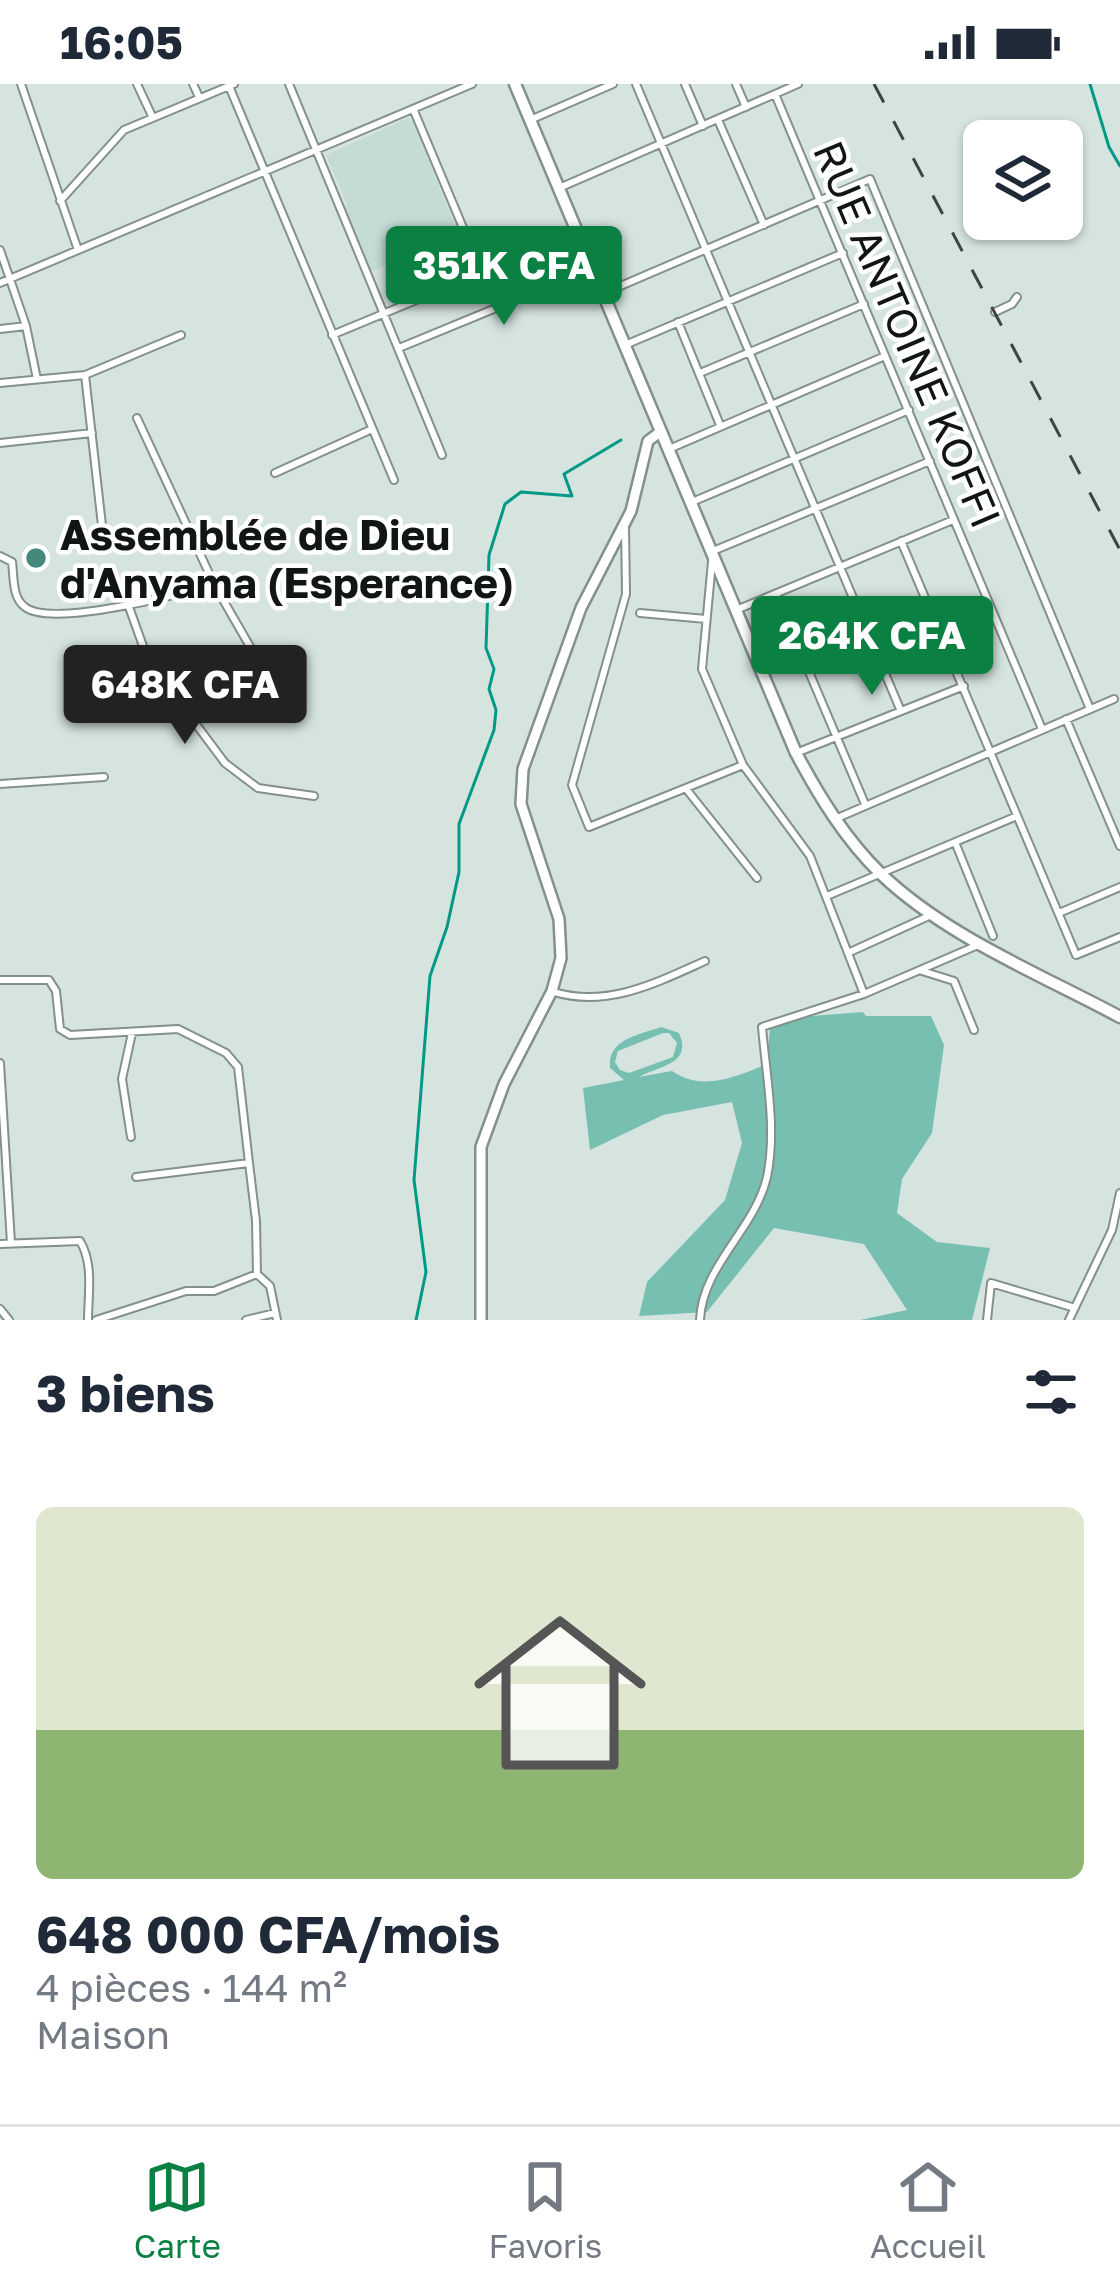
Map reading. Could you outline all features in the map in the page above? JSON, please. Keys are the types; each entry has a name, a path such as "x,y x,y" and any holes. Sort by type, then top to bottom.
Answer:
{"main road":[{"path":"515,84 796,753 835,819 880,873 932,915 1120,1017"}],"street":[{"path":"21,84 78,250"},
{"path":"137,84 152,116"},
{"path":"193,84 199,97"},
{"path":"289,84 442,455"},
{"path":"0,283 472,84"},
{"path":"530,119 613,84"},
{"path":"636,84 900,709"},
{"path":"685,84 703,126"},
{"path":"736,84 746,107"},
{"path":"559,188 798,84"},
{"path":"60,201 124,130 232,85 394,480"},
{"name":"RUE ANTOINE KOFFI","path":"775,94 1042,729"},
{"path":"413,110 482,274"},
{"path":"718,120 764,225"},
{"path":"604,293 870,178 1090,709"},
{"path":"331,335 578,233"},
{"path":"0,250 26,326 37,379"},
{"path":"624,345 843,253"},
{"path":"399,348 593,268"},
{"path":"995,312 1017,297"},
{"path":"700,373 864,304"},
{"path":"678,322 720,426"},
{"path":"0,329 26,326"},
{"path":"0,383 85,375 181,335"},
{"path":"669,448 885,356"},
{"path":"85,375 104,543"},
{"path":"692,502 909,410"},
{"path":"137,418 214,584 291,718"},
{"path":"275,473 372,429"},
{"path":"481,1320 481,1148 499,1096 552,991 561,938 521,804 523,769 580,608 625,523 648,441 660,432"},
{"path":"0,442 93,433"},
{"path":"864,994 810,856 743,765 702,669 713,551 930,461"},
{"path":"736,610 953,520"},
{"path":"625,523 626,594 572,785 589,827 743,765"},
{"path":"902,542 1076,955 1120,937"},
{"path":"0,556 12,562 16,597 40,614 129,608 214,584"},
{"path":"776,594 865,804"},
{"path":"129,608 148,660 225,763 258,788 314,796"},
{"path":"640,614 706,619"},
{"path":"796,753 964,686"},
{"path":"835,819 1114,699"},
{"path":"1066,719 1120,846"},
{"path":"0,784 104,778"},
{"path":"687,790 757,878"},
{"path":"827,896 1018,816"},
{"path":"955,842 993,936"},
{"path":"1059,913 1120,886"},
{"path":"850,952 932,915"},
{"path":"700,1320 707,1285 736,1241 766,1179 770,1119 762,1027 864,994 981,943"},
{"path":"552,991 605,998 705,962"},
{"path":"919,970 954,981 974,1030"},
{"path":"0,980 49,980 56,991 60,1029 70,1035 178,1029 226,1053 238,1067 257,1274 270,1286 276,1317 246,1320"},
{"path":"131,1137 122,1079 132,1033"},
{"path":"0,1063 11,1243"},
{"path":"136,1177 249,1163"},
{"path":"1069,1320 1112,1230 1120,1192"},
{"path":"0,1244 80,1241 87,1252 92,1320 186,1291 214,1291 257,1274"},
{"path":"987,1320 991,1283 1075,1308"},
{"path":"0,1309 9,1320"}],"shaded area":[{"path":"408,118 458,233 368,273 341,208 347,204 326,155"}],"green space":[{"path":"863,1012 866,1016 931,1016 944,1045 932,1133 902,1179 897,1213 937,1242 990,1248 972,1320 860,1320 907,1310 864,1244 774,1228 707,1312 639,1316 647,1282 725,1200 742,1143 732,1102 663,1115 590,1150 583,1088 624,1080 610,1068 614,1050 626,1040 661,1027 679,1033 678,1058 639,1077 672,1071 695,1081 731,1077 767,1064 770,1027 799,1017","holes":["669,1033 677,1043 673,1057 629,1073 620,1070 615,1062 618,1051"]}],"waterway":[{"path":"1090,84 1109,147 1120,166"},
{"path":"416,1320 426,1272 414,1180 430,976 459,872 459,824 494,730 496,710 489,689 494,669 486,648 489,555 505,504 521,492 572,496 564,474 621,440"}],"railway":[{"path":"874,84 1120,550"}],"place":[{"name":"Assemblée de Dieu d'Anyama (Esperance)","path":"36,558"}]}
